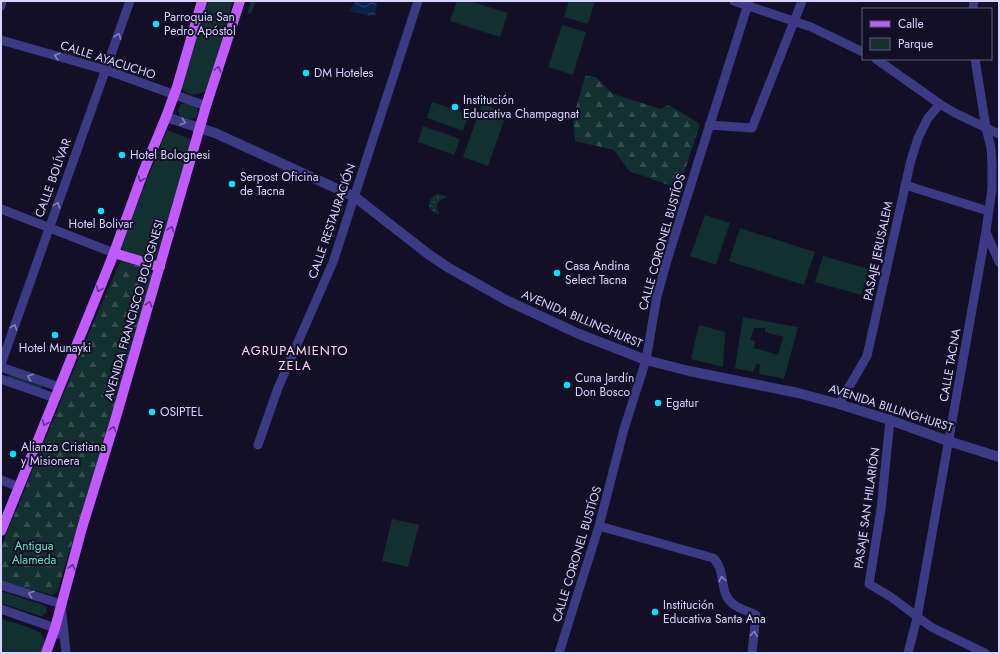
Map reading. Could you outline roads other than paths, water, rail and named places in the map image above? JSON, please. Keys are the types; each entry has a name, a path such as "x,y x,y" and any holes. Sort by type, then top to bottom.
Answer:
{"main road":[{"path":"1,532 114,253 144,170 166,117 202,1"},
{"name":"AVENIDA FRANCISCO BOLOGNESI","path":"46,653 55,628 82,528 201,128 206,106 240,1"},
{"path":"114,253 160,267"}],"street":[{"path":"1,6 2,1"},
{"name":"CALLE BOLÍVAR","path":"1,364 48,228 130,1"},
{"name":"CALLE RESTAURACIÓN","path":"258,445 278,388 333,262 418,1"},
{"path":"734,1 748,3 795,21 836,38 862,51"},
{"path":"709,125 752,128 802,1"},
{"name":"CALLE CORONEL BUSTÍOS","path":"559,653 599,526 624,429 646,360 657,296 748,3"},
{"name":"CALLE AYACUCHO","path":"1,40 106,70 206,106"},
{"path":"877,60 940,104 999,134"},
{"name":"CALLE TACNA","path":"908,653 917,618 986,232 992,189 991,148 986,128 975,60"},
{"name":"PASAJE JERUSALEM","path":"839,404 867,356 905,185 918,138 928,118 940,104"},
{"name":"AVENIDA BILLINGHURST","path":"166,117 215,133 355,197 428,254 488,290 554,324 646,360 689,371 798,393 839,404 999,457"},
{"path":"905,185 988,211"},
{"path":"1,209 114,253"},
{"path":"986,232 999,262"},
{"path":"1,367 59,388"},
{"path":"1,379 56,398"},
{"name":"PASAJE SAN HILARIÓN","path":"890,420 881,509 869,584 891,597 917,618 985,653"},
{"path":"1,480 19,487"},
{"path":"599,526 713,558 719,565 725,592 730,601 733,604 756,615 752,653"},
{"path":"1,585 61,604 68,652"},
{"path":"1,609 55,628 68,652"}],"water":[{"path":"356,1 377,3 375,17 349,11"}],"place":[{"name":"Parroquia San Pedro Apóstol","path":"156,24"},
{"name":"DM Hoteles","path":"306,73"},
{"name":"Institución Educativa Champagnat","path":"455,107"},
{"name":"Hotel Bolognesi","path":"122,155"},
{"name":"Serpost Oficina de Tacna","path":"232,184"},
{"name":"Hotel Bolivar","path":"101,211"},
{"name":"Casa Andina Select Tacna","path":"557,273"},
{"name":"Hotel Munayki","path":"55,335"},
{"name":"Cuna Jardín Don Bosco","path":"567,385"},
{"name":"Egatur","path":"658,403"},
{"name":"OSIPTEL","path":"152,412"},
{"name":"Alianza Cristiana y Misionera","path":"13,454"},
{"name":"Institución Educativa Santa Ana","path":"655,612"}],"district":[{"name":"AGRUPAMIENTO ZELA","path":"295,358"}],"park label":[{"name":"Antigua Alameda","path":"34,553"}]}
